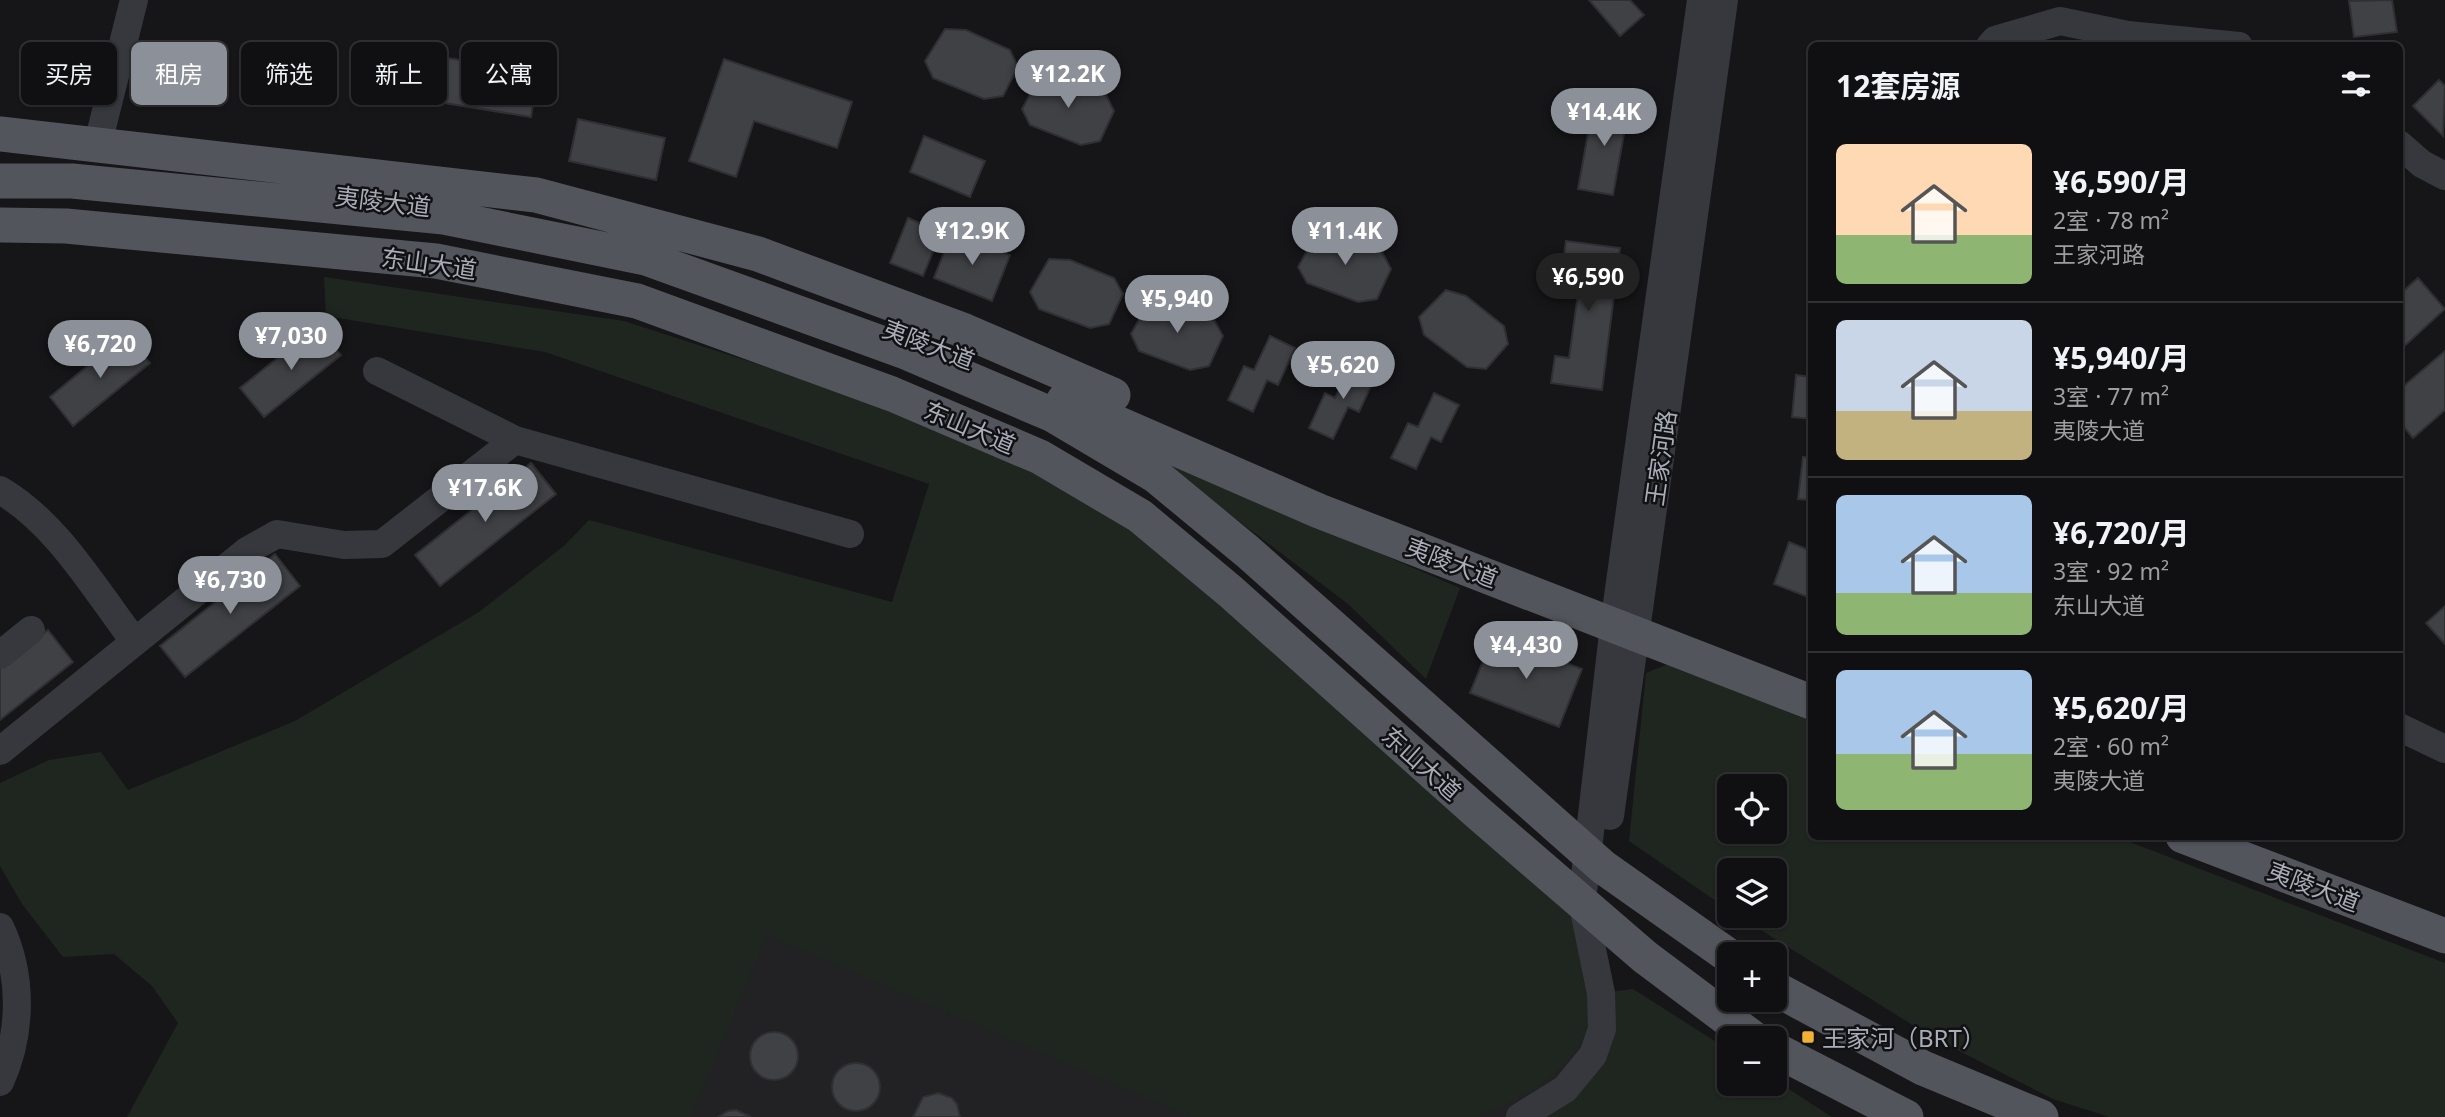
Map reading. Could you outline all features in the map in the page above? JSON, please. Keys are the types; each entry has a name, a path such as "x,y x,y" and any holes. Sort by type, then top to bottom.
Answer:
{"main road":[{"name":"夷陵大道","path":"0,134 537,195 758,254 965,331 1627,617 1808,701"},
{"name":"夷陵大道","path":"0,158 147,172 532,219 750,276 956,353 1319,511 1627,617 1808,675"},
{"name":"东山大道","path":"0,181 72,181 444,217 646,258 903,351 1053,415 1156,476 1248,552 1595,860 1717,947"},
{"name":"东山大道","path":"0,225 66,226 436,261 637,301 892,394 1040,457 1140,516 1231,592 1645,957 1737,1026"},
{"name":"夷陵大道","path":"2193,840 2445,936"},
{"name":"夷陵大道","path":"2260,840 2445,911"},
{"path":"1787,995 1923,1068 2041,1117"},
{"path":"1787,1056 1906,1117"}],"street":[{"path":"89,142 115,0"},
{"path":"89,142 134,0"},
{"name":"王家河路","path":"1520,1117 1565,1089 1593,1055 1602,1029 1601,993 1590,908 1701,0"},
{"name":"王家河路","path":"1627,617 1724,0"},
{"path":"1993,42 2060,21 2127,40 2164,42"},
{"path":"2403,147 2422,164 2445,176"},
{"path":"377,371 515,440 850,534"},
{"path":"0,751 247,551 277,534 344,545 382,544 515,440"},
{"path":"0,490 20,502 49,530 135,642"},
{"path":"0,655 31,630"},
{"path":"2403,729 2445,749"},
{"path":"0,927 13,959 17,1012 10,1060 0,1082"}],"shaded area":[{"path":"324,277 624,321 865,399 1024,467 1134,522 1576,905 1589,962 1593,996 1590,1019 1582,1040 1555,1073 1538,1086 1478,1117 1191,1117 767,935 691,1117 127,1117 178,1023 152,986 114,954 63,957 22,904 0,866 0,783 49,760 101,752 128,790 295,721 479,612 565,545 589,520 892,602 929,484 545,352 326,316"},
{"path":"1129,446 1460,588 1426,679 1348,604 1228,513"},
{"path":"1668,664 1808,718 1808,840 2125,840 2445,963 2445,1117 2109,1117 2053,1099 1930,1036 1787,946 1787,942 1780,942 1758,928 1787,928 1787,858 1717,858 1717,902 1629,841 1646,673"},
{"path":"641,895 1451,1009 1649,999 1637,1117 533,1117"},
{"path":"1633,989 1717,1042 1717,1096 1787,1096 1787,1088 1832,1117 1520,1117 1565,1089 1601,993"}],"building":[{"path":"1589,0 1630,0 1644,15 1620,36"},
{"path":"2392,0 2397,32 2354,37 2349,1"},
{"path":"945,29 966,30 1010,50 1018,67 1003,96 984,99 933,78 925,61"},
{"path":"447,58 461,60 461,105 533,105 531,117 447,103"},
{"path":"724,59 852,102 837,148 754,121 736,177 689,161"},
{"path":"1040,76 1061,76 1106,95 1114,111 1100,141 1081,145 1030,125 1022,109"},
{"path":"2439,80 2445,86 2443,136 2413,106"},
{"path":"1594,100 1629,106 1613,195 1578,189"},
{"path":"578,119 665,138 656,180 569,161"},
{"path":"924,136 985,161 970,197 910,172"},
{"path":"908,218 941,232 923,276 890,263"},
{"path":"952,232 1010,255 992,301 934,278"},
{"path":"1317,233 1338,234 1382,252 1391,269 1377,299 1358,302 1307,283 1298,267"},
{"path":"1566,241 1620,248 1602,390 1551,383 1555,356 1569,358 1578,294 1559,292"},
{"path":"1049,259 1070,260 1114,278 1123,294 1109,324 1090,328 1039,309 1030,292"},
{"path":"2418,278 2445,309 2403,347 2403,291"},
{"path":"1446,290 1466,296 1504,326 1508,344 1486,369 1467,367 1424,335 1419,317"},
{"path":"1149,301 1170,302 1214,320 1223,336 1209,366 1190,370 1139,351 1131,334"},
{"path":"317,326 341,355 264,417 240,388"},
{"path":"126,334 150,363 73,426 50,397"},
{"path":"1270,336 1295,348 1278,385 1267,380 1253,412 1228,400 1244,366 1254,370"},
{"path":"2445,351 2445,410 2413,438 2403,426 2403,387"},
{"path":"1351,364 1376,375 1359,412 1348,407 1333,439 1309,428 1325,393 1335,398"},
{"path":"1796,375 1808,377 1808,419 1792,417"},
{"path":"1434,393 1459,405 1441,442 1431,437 1416,469 1391,458 1408,423 1418,427"},
{"path":"1803,457 1808,458 1808,500 1798,499"},
{"path":"531,463 556,494 440,586 415,555"},
{"path":"1789,542 1808,550 1808,597 1774,584"},
{"path":"275,554 300,586 185,677 160,646"},
{"path":"2445,606 2445,644 2426,623"},
{"path":"48,630 73,662 0,720 0,669"},
{"path":"1494,634 1582,669 1559,727 1470,693"},
{"path":"774,1032 791,1039 798,1056 791,1073 774,1080 757,1073 750,1056 757,1039"},
{"path":"856,1063 873,1070 880,1087 873,1104 856,1111 839,1104 832,1087 839,1070"},
{"path":"938,1093 952,1098 957,1104 960,1117 913,1117 923,1097"},
{"path":"736,1110 751,1117 718,1117 728,1111"}],"place":[{"name":"王家河（BRT）","path":"1808,1037"}]}
